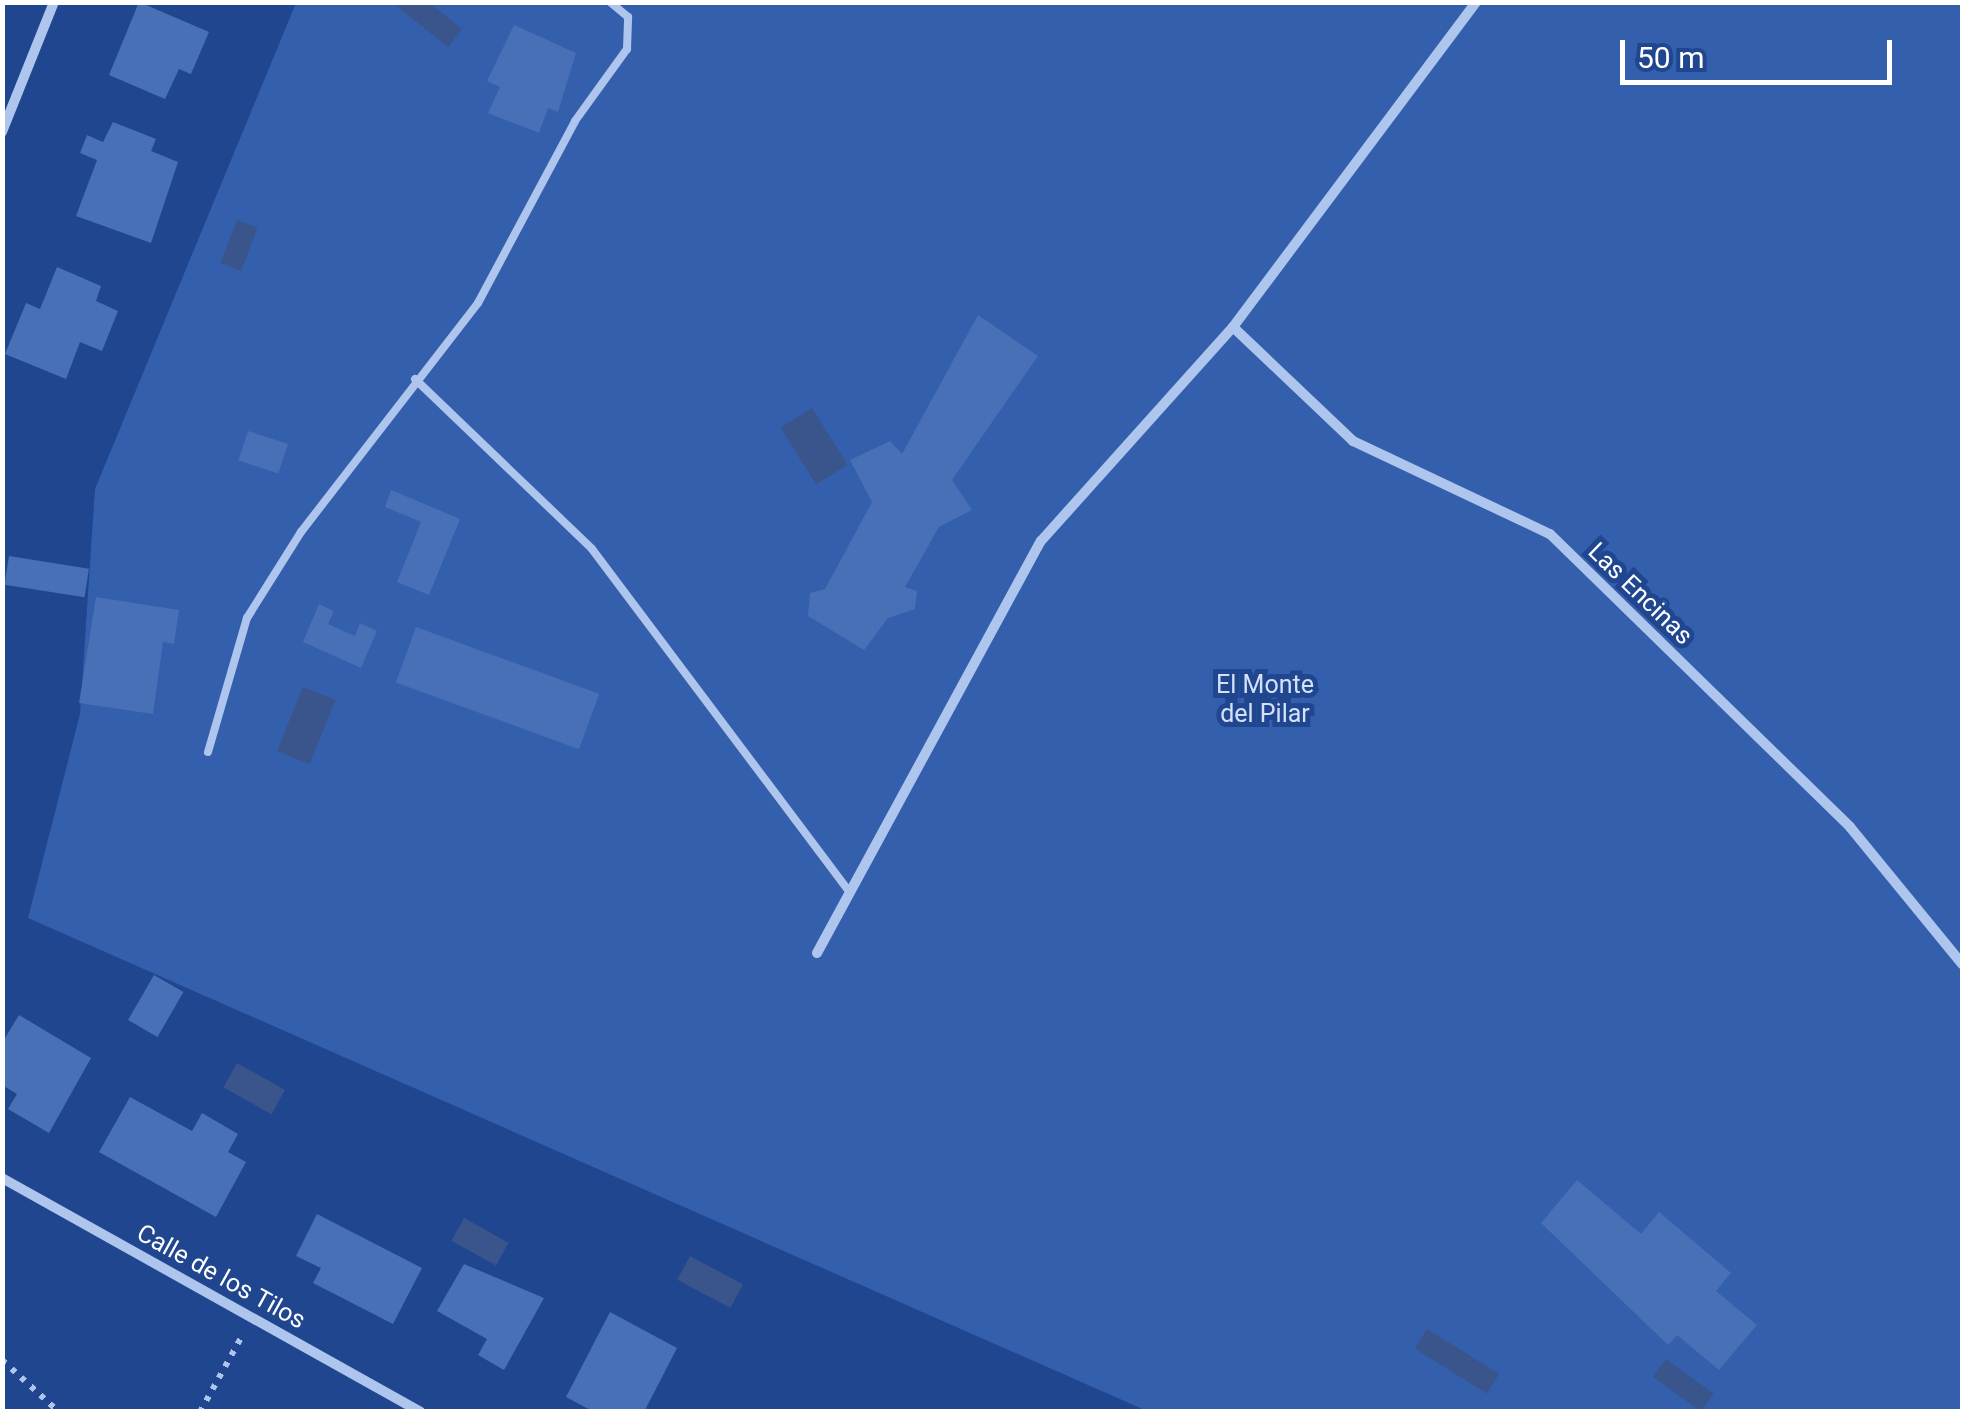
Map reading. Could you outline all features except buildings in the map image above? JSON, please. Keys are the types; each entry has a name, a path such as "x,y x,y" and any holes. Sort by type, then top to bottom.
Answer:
{"street":[{"path":"2,132 54,2"},
{"path":"817,953 1042,541 1233,327 1476,2"},
{"name":"Las Encinas","path":"1233,327 1353,441 1550,534 1850,827 1962,964"},
{"name":"Calle de los Tilos","path":"2,1178 420,1412"}],"lane":[{"path":"208,752 247,618 415,379 478,303 575,121 627,50 628,17 610,2"},
{"path":"415,379 592,549 850,893"}],"path":[{"path":"200,1412 252,1318"},
{"path":"2,1360 59,1412"}],"green space":[{"name":"El Monte del Pilar","path":"296,3 1962,3 1962,1411 1147,1411 28,918 80,714 95,489"}],"shaded area":[{"path":"393,3 430,3 462,29 448,47"},
{"path":"237,220 258,228 241,271 221,263"},
{"path":"812,408 848,465 816,484 781,428"},
{"path":"303,687 335,700 310,764 277,751"},
{"path":"237,1063 285,1090 272,1114 223,1087"},
{"path":"464,1218 509,1243 496,1265 451,1241"},
{"path":"690,1256 743,1284 730,1308 677,1280"},
{"path":"1427,1329 1499,1374 1487,1394 1415,1349"},
{"path":"1666,1359 1714,1394 1701,1411 1653,1377"}]}
